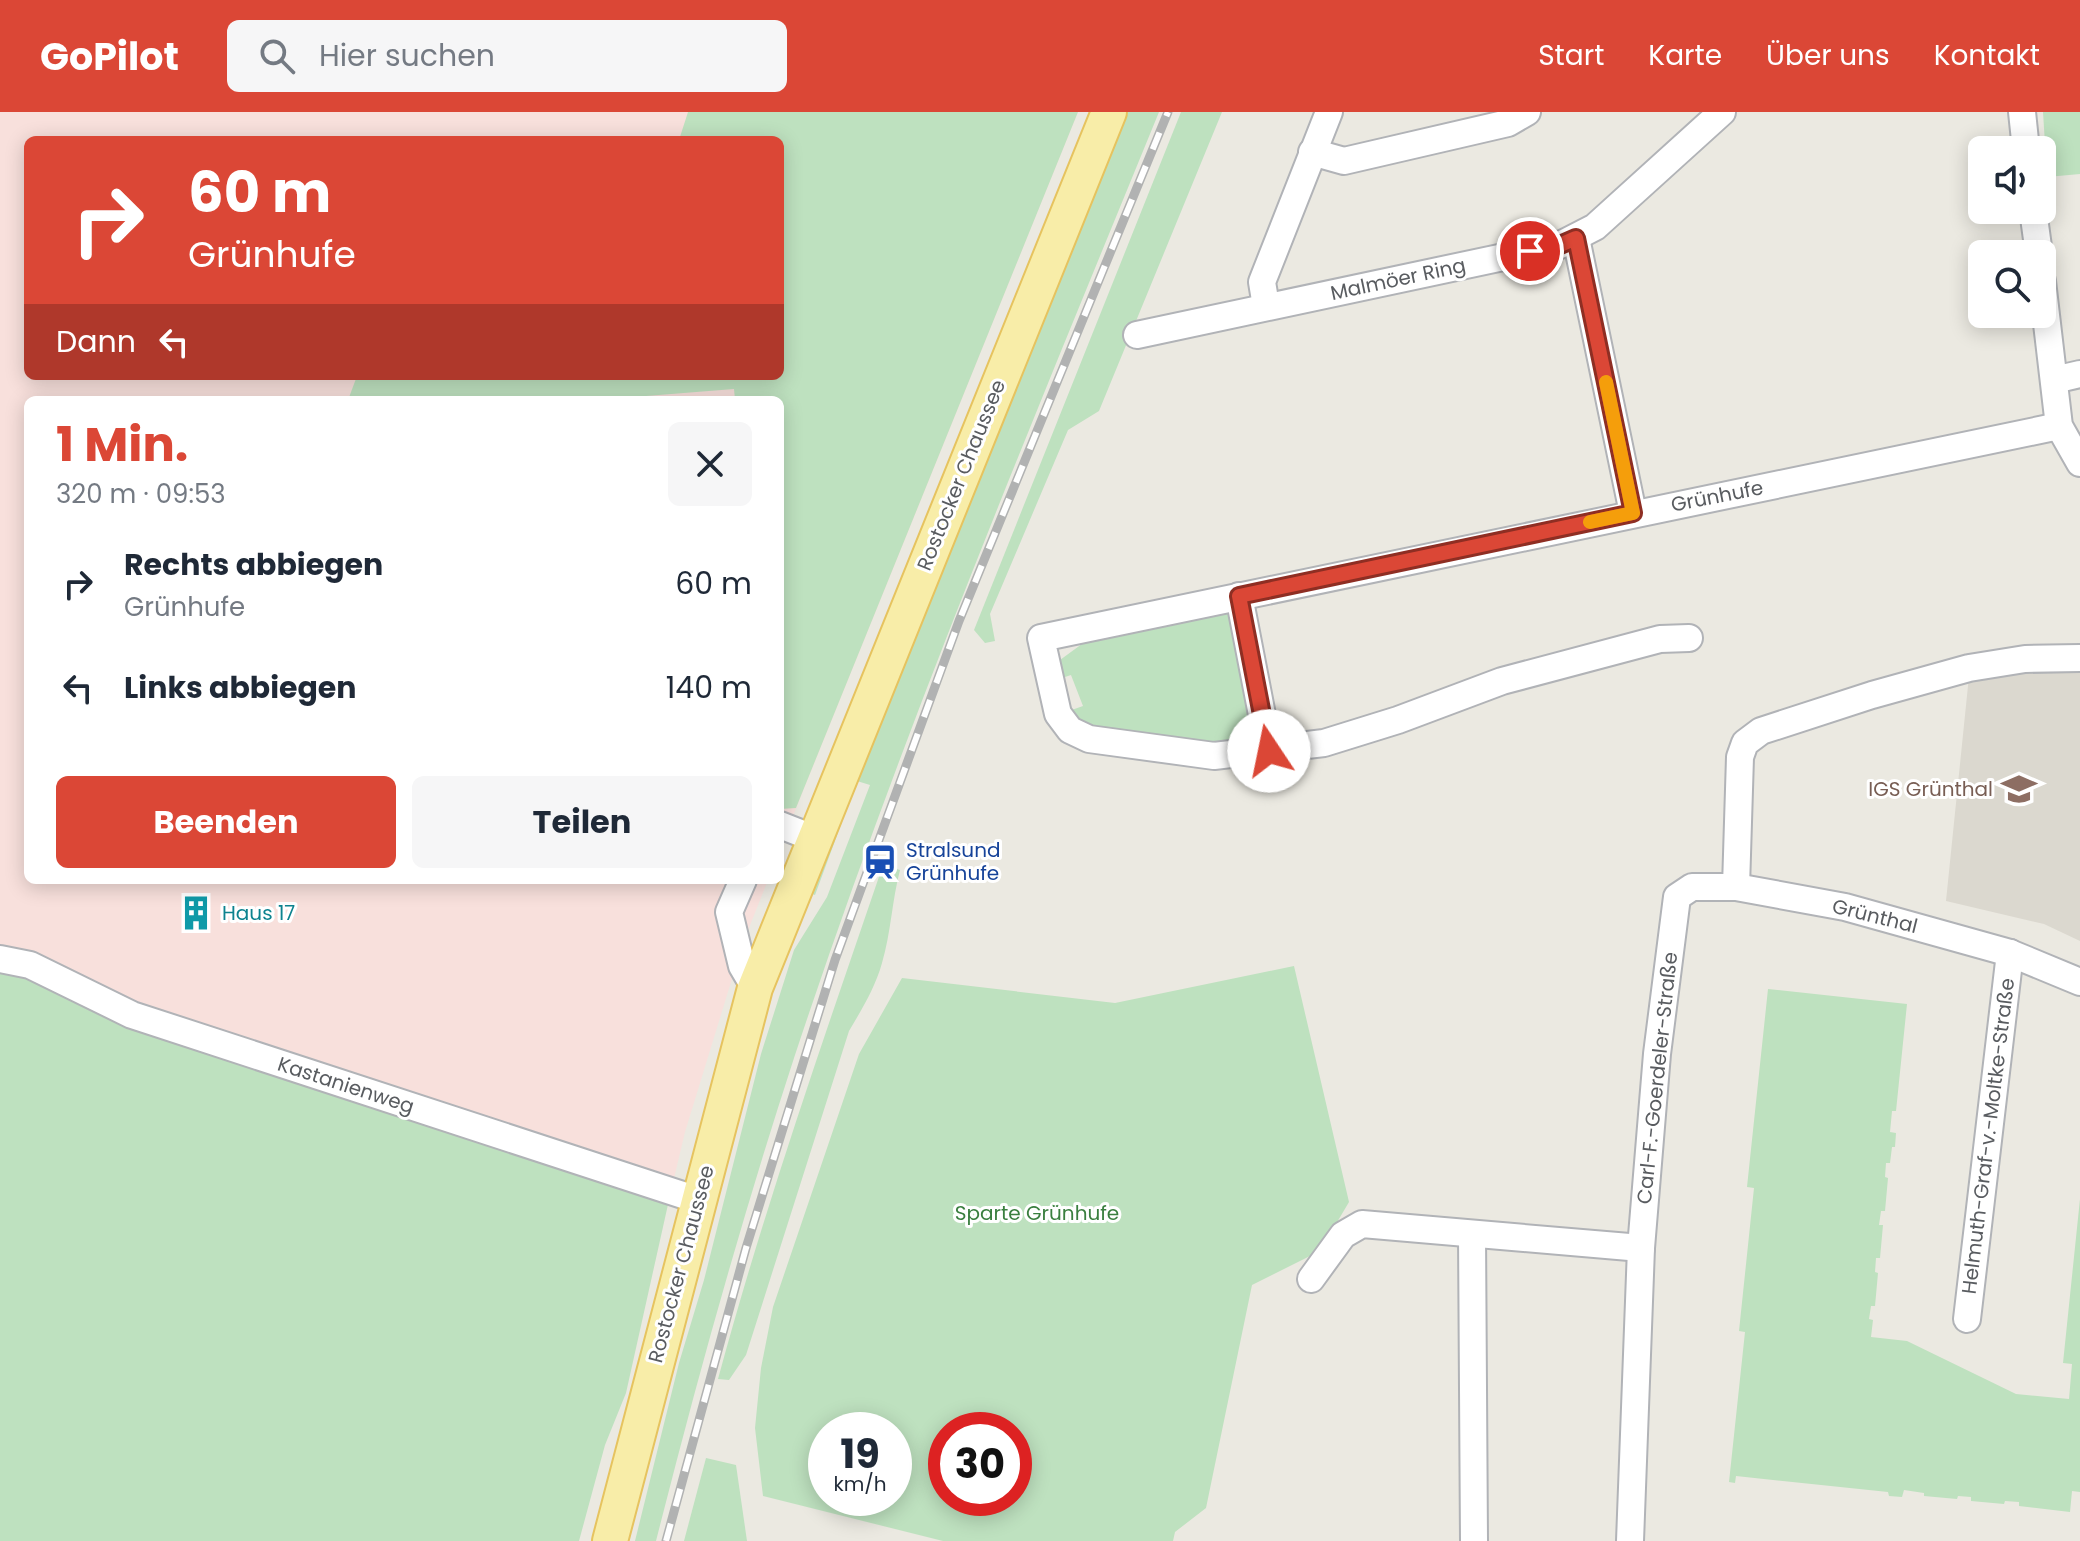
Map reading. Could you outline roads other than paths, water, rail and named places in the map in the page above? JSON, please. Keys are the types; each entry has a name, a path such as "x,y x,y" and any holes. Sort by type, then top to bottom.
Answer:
{"main road":[{"name":"Rostocker Chaussee","path":"610,1541 755,988 813,838 1109,112"}],"street":[{"path":"1266,306 1262,282 1329,112"},
{"path":"1312,152 1344,161 1508,123 1527,112"},
{"name":"Malmöer Ring","path":"1137,335 1560,245 1595,227 1722,112"},
{"path":"2022,112 2025,136"},
{"path":"1576,238 1633,513"},
{"path":"2048,328 2059,426 2080,463"},
{"path":"2054,380 2080,374"},
{"name":"Grünhufe","path":"1689,638 1660,639 1502,681 1398,720 1324,743 1214,756 1089,739 1070,730 1058,714 1041,638 2059,426"},
{"path":"1239,596 1269,751"},
{"path":"1736,887 1740,757 1745,743 1761,731 1969,668 2025,659 2080,658"},
{"path":"784,827 813,838"},
{"path":"741,884 729,912 742,966 755,988"},
{"name":"Grünthal","path":"1675,908 1677,897 1692,887 1736,887 1845,907 2010,953 2080,982"},
{"name":"Carl-F.-Goerdeler-Straße","path":"1630,1541 1641,1248 1657,1054 1675,908"},
{"name":"Helmuth-Graf-v.-Moltke-Straße","path":"1967,1319 2010,953"},
{"name":"Kastanienweg","path":"0,959 30,965 132,1015 698,1200"},
{"path":"1311,1279 1343,1235 1362,1224 1641,1248"},
{"path":"1472,1234 1474,1541"}],"railway":[{"path":"666,1541 746,1248 835,960 959,621 1168,112"}],"place":[{"name":"IGS Grünthal","path":"2019,789"},
{"name":"Stralsund Grünhufe","path":"880,862"},
{"name":"Haus 17","path":"196,913"}],"park label":[{"name":"Sparte Grünhufe","path":"1037,1213"}]}
